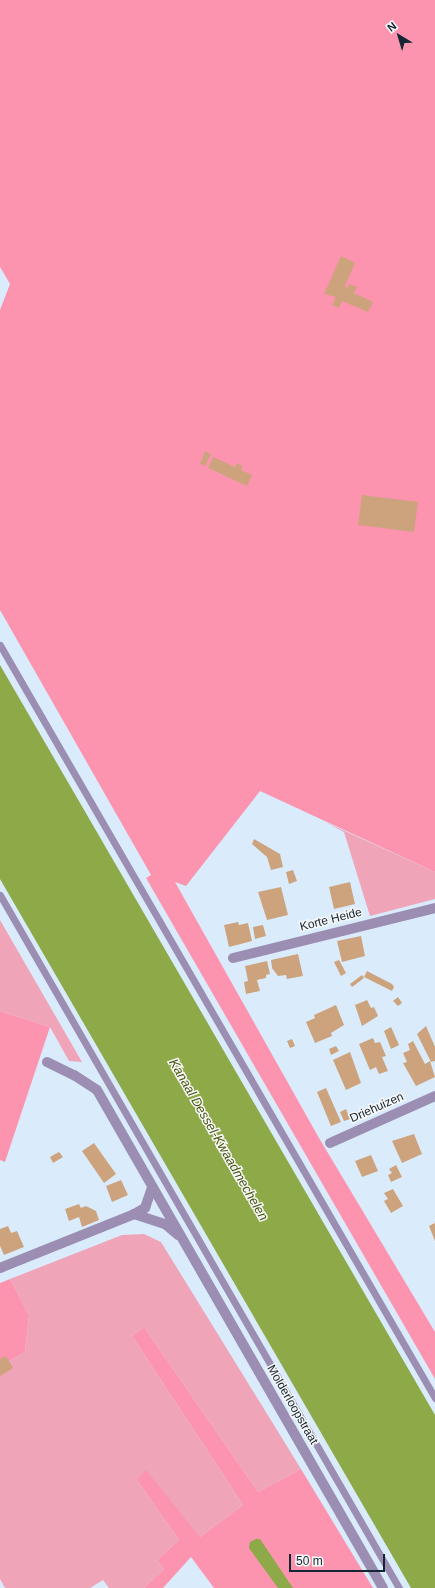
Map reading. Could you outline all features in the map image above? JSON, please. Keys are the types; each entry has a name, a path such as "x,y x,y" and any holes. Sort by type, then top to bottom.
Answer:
{"street":[{"name":"Korte Heide","path":"233,958 435,908"},
{"name":"Molderloopstraat","path":"47,1062 74,1075 97,1090 152,1188 173,1221 178,1235 382,1588"},
{"name":"Driehuizen","path":"330,1143 435,1096"},
{"path":"0,1268 134,1214 145,1208 152,1188"},
{"name":"Molderloopstraat","path":"134,1214 165,1224 178,1235"}],"lane":[{"path":"0,645 435,1398"},
{"path":"0,895 399,1588"}],"shaded area":[{"path":"0,0 435,0 435,872 260,791 186,886 175,882 319,1138 435,1332 435,1379 146,878 151,875 0,610 0,310 10,284 0,267"},
{"path":"325,822 435,872 435,899 370,916 344,832"},
{"path":"0,920 82,1062 69,1061 50,1027 0,1011"},
{"path":"0,1011 50,1027 5,1162 0,1160"},
{"path":"144,1234 161,1242 301,1469 258,1492 144,1327 132,1336 243,1505 200,1537 137,1480 179,1540 157,1560 164,1569 144,1588 109,1588 103,1580 90,1588 5,1588 0,1579 0,1366 25,1352 29,1315 10,1279 122,1235"},
{"path":"10,1279 29,1315 25,1352 0,1366 0,1283"},
{"path":"144,1327 258,1492 301,1469 373,1588 214,1588 191,1557 163,1588 144,1588 164,1569 157,1560 179,1540 137,1480 146,1470 200,1537 243,1505 132,1336"}],"water":[{"name":"Kanaal Dessel-Kwaadmechelen","path":"0,665 435,1415 435,1588 411,1588 0,879"},
{"path":"260,1539 293,1588 278,1588 249,1548 250,1542"}],"building":[{"path":"341,256 355,263 345,286 348,288 349,284 357,287 354,293 373,302 368,312 342,301 339,308 332,305 336,297 324,294"},
{"path":"205,451 211,454 205,466 200,464"},
{"path":"213,457 235,467 237,463 243,466 241,470 252,475 247,486 208,468"},
{"path":"362,495 418,502 414,532 358,525"},
{"path":"254,839 280,854 283,867 271,870 267,857 252,844"},
{"path":"293,870 297,881 289,884 286,872"},
{"path":"350,882 355,904 334,909 329,887"},
{"path":"281,887 288,915 267,920 258,892"},
{"path":"238,922 239,925 248,923 252,941 229,947 224,925"},
{"path":"263,925 266,936 255,939 253,927"},
{"path":"361,936 365,956 342,962 337,941"},
{"path":"298,954 303,976 287,979 286,975 278,976 272,968 271,960"},
{"path":"339,960 346,973 341,976 334,962"},
{"path":"267,961 270,974 266,975 266,978 257,980 260,991 246,994 244,982 248,981 245,966"},
{"path":"367,971 392,984 394,987 392,991 364,977"},
{"path":"362,975 364,978 352,987 350,984"},
{"path":"398,997 402,1003 398,1006 393,1001"},
{"path":"367,1000 371,1008 374,1007 378,1016 362,1026 355,1005"},
{"path":"336,1005 344,1025 331,1033 332,1036 315,1043 306,1022 315,1018 314,1015"},
{"path":"426,1026 435,1047 435,1061 431,1062 417,1034"},
{"path":"391,1027 399,1045 391,1049 384,1031"},
{"path":"373,1038 375,1043 380,1042 386,1056 382,1057 388,1071 379,1074 376,1067 370,1070 359,1044"},
{"path":"292,1039 295,1046 290,1048 287,1041"},
{"path":"413,1041 425,1064 430,1061 435,1077 416,1086 403,1063 407,1062 403,1053 410,1050 408,1044"},
{"path":"336,1046 339,1051 331,1055 329,1049"},
{"path":"350,1052 361,1083 346,1090 333,1060"},
{"path":"326,1088 341,1122 331,1126 317,1092"},
{"path":"346,1109 350,1119 344,1121 340,1112"},
{"path":"414,1134 422,1154 402,1163 392,1141"},
{"path":"94,1143 116,1174 104,1183 82,1151"},
{"path":"59,1152 63,1157 53,1163 50,1157"},
{"path":"371,1155 378,1171 362,1177 355,1161"},
{"path":"396,1165 402,1177 391,1182 388,1175 392,1173 389,1169"},
{"path":"121,1180 128,1195 112,1202 106,1186"},
{"path":"393,1189 403,1206 391,1213 384,1201 388,1199 384,1193"},
{"path":"79,1204 81,1208 86,1206 96,1211 99,1220 82,1227 79,1217 69,1221 65,1209"},
{"path":"435,1223 435,1241 429,1226"},
{"path":"8,1226 11,1233 17,1231 24,1247 4,1255 0,1246 0,1229"},
{"path":"6,1356 13,1368 0,1376 0,1359"}]}
